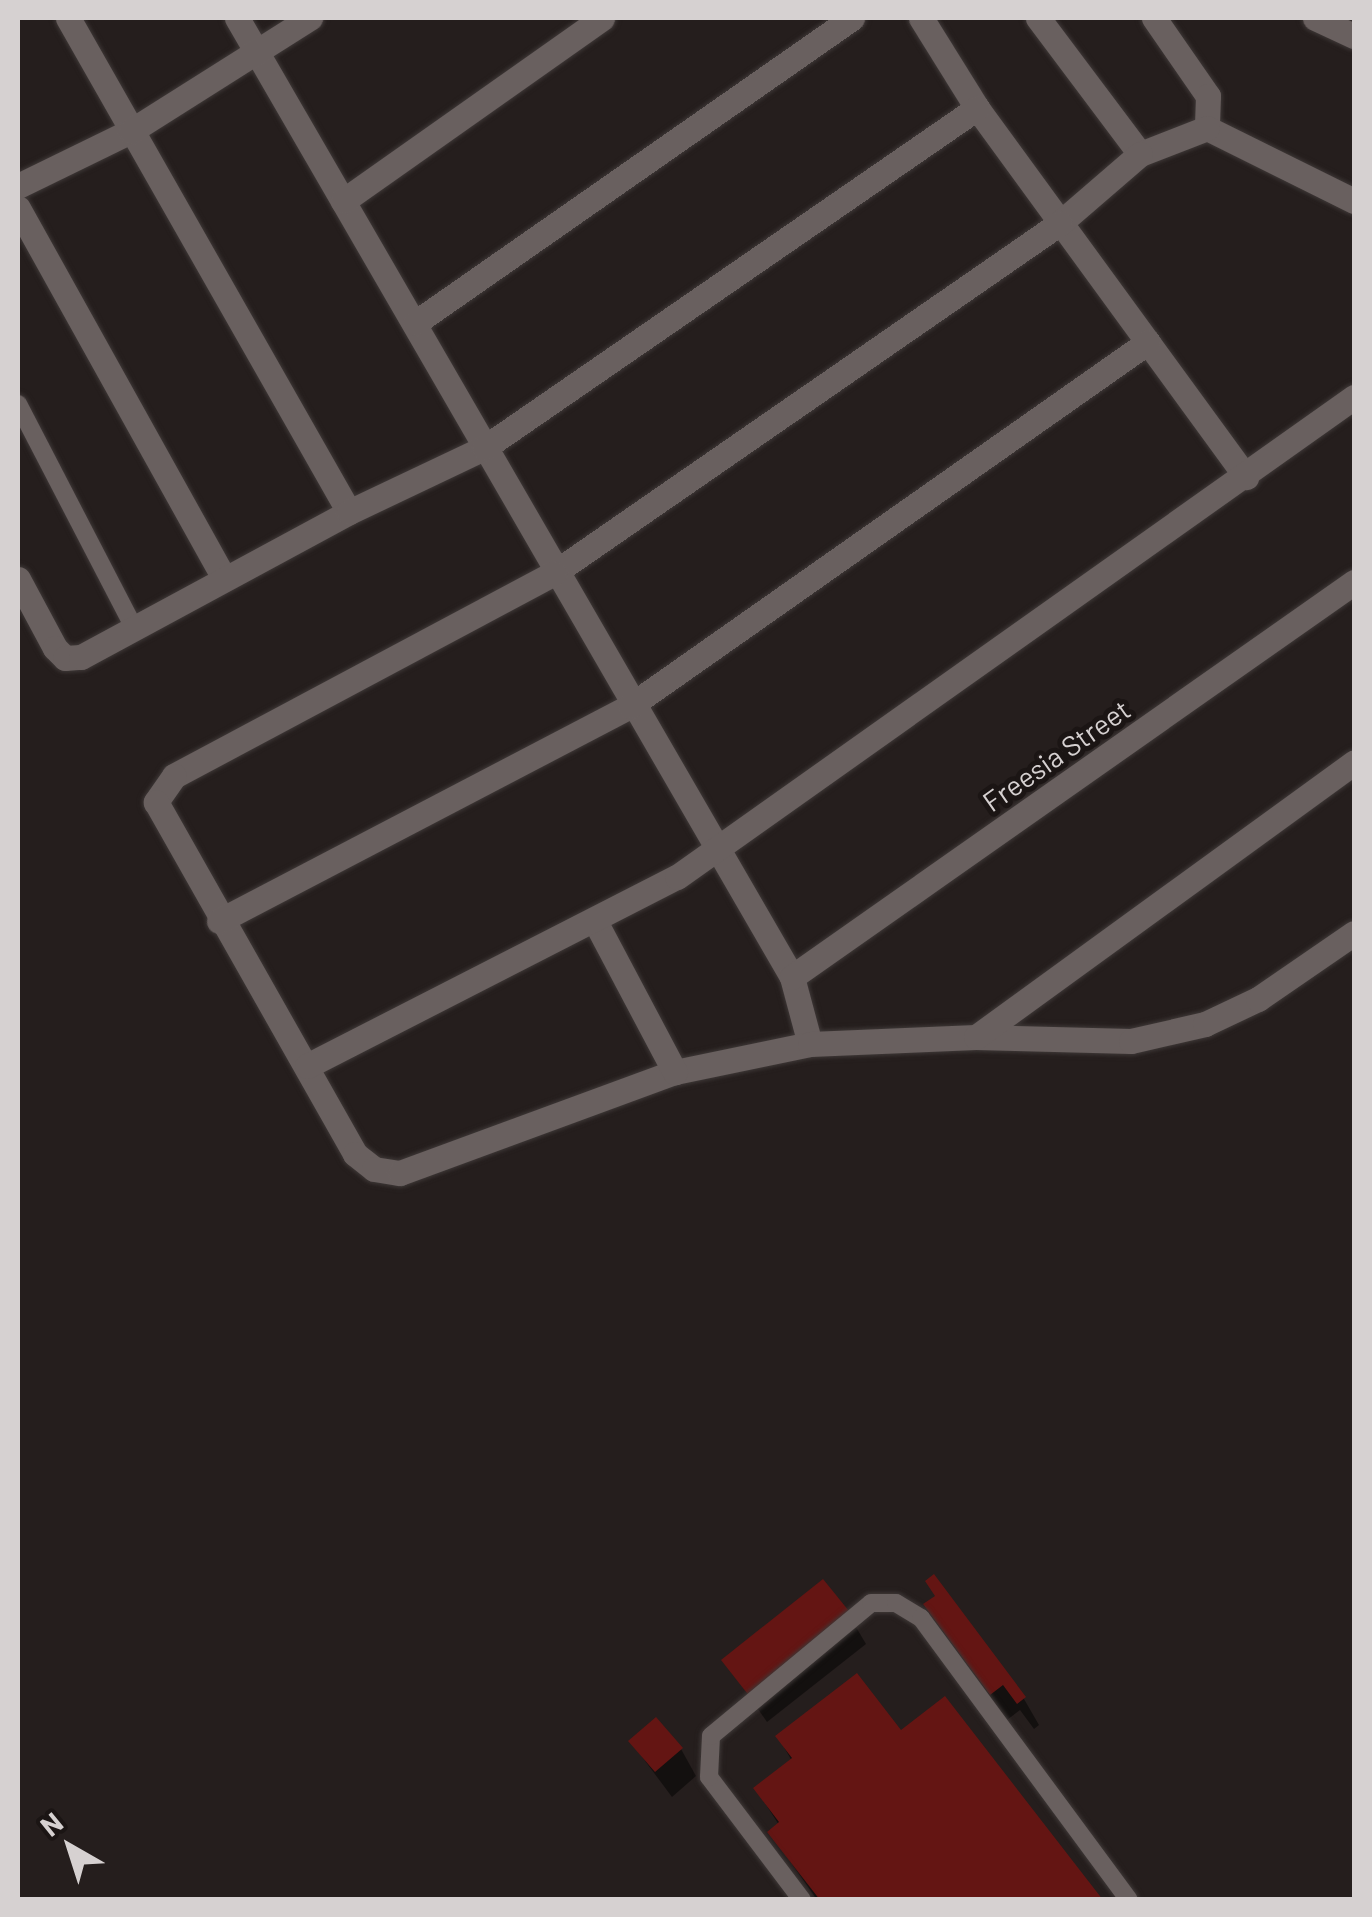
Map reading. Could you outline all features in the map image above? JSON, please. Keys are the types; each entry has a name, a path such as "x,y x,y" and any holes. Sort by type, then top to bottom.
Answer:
{"street":[{"path":"68,18 130,131 260,346 349,512"},
{"path":"237,18 630,706 792,977 810,1044"},
{"path":"18,186 130,131 310,18"},
{"path":"343,200 602,18"},
{"path":"414,323 852,18"},
{"path":"920,18 976,108 1246,477"},
{"path":"1038,18 1140,154"},
{"path":"1154,18 1208,96 1206,128"},
{"path":"1314,18 1354,36"},
{"path":"18,578 65,658 81,657 349,512 484,448 976,108"},
{"path":"1354,201 1206,128 1140,154 1060,223 554,573 160,787 158,817 356,1154 374,1169 400,1173 675,1072 810,1044 976,1037 1130,1040 1205,1024 1258,1000 1354,933"},
{"path":"18,208 224,578"},
{"path":"218,921 630,706 1148,342"},
{"path":"307,1066 596,923 715,852 1354,397"},
{"name":"Freesia Street","path":"792,977 1354,582"},
{"path":"976,1037 1354,762"},
{"path":"596,923 675,1072"}],"lane":[{"path":"18,404 134,628"},
{"path":"802,1900 709,1777 710,1736 871,1604 896,1604 921,1618 1130,1900"}],"building":[{"path":"934,1574 1026,1697 1017,1704 1003,1685 990,1695 923,1604 935,1596 925,1581"},
{"path":"823,1579 853,1616 750,1697 721,1660"},
{"path":"857,1673 901,1730 945,1696 1103,1900 820,1900 767,1832 779,1822 753,1788 792,1758 775,1736"},
{"path":"656,1717 683,1748 655,1772 628,1741"}]}
